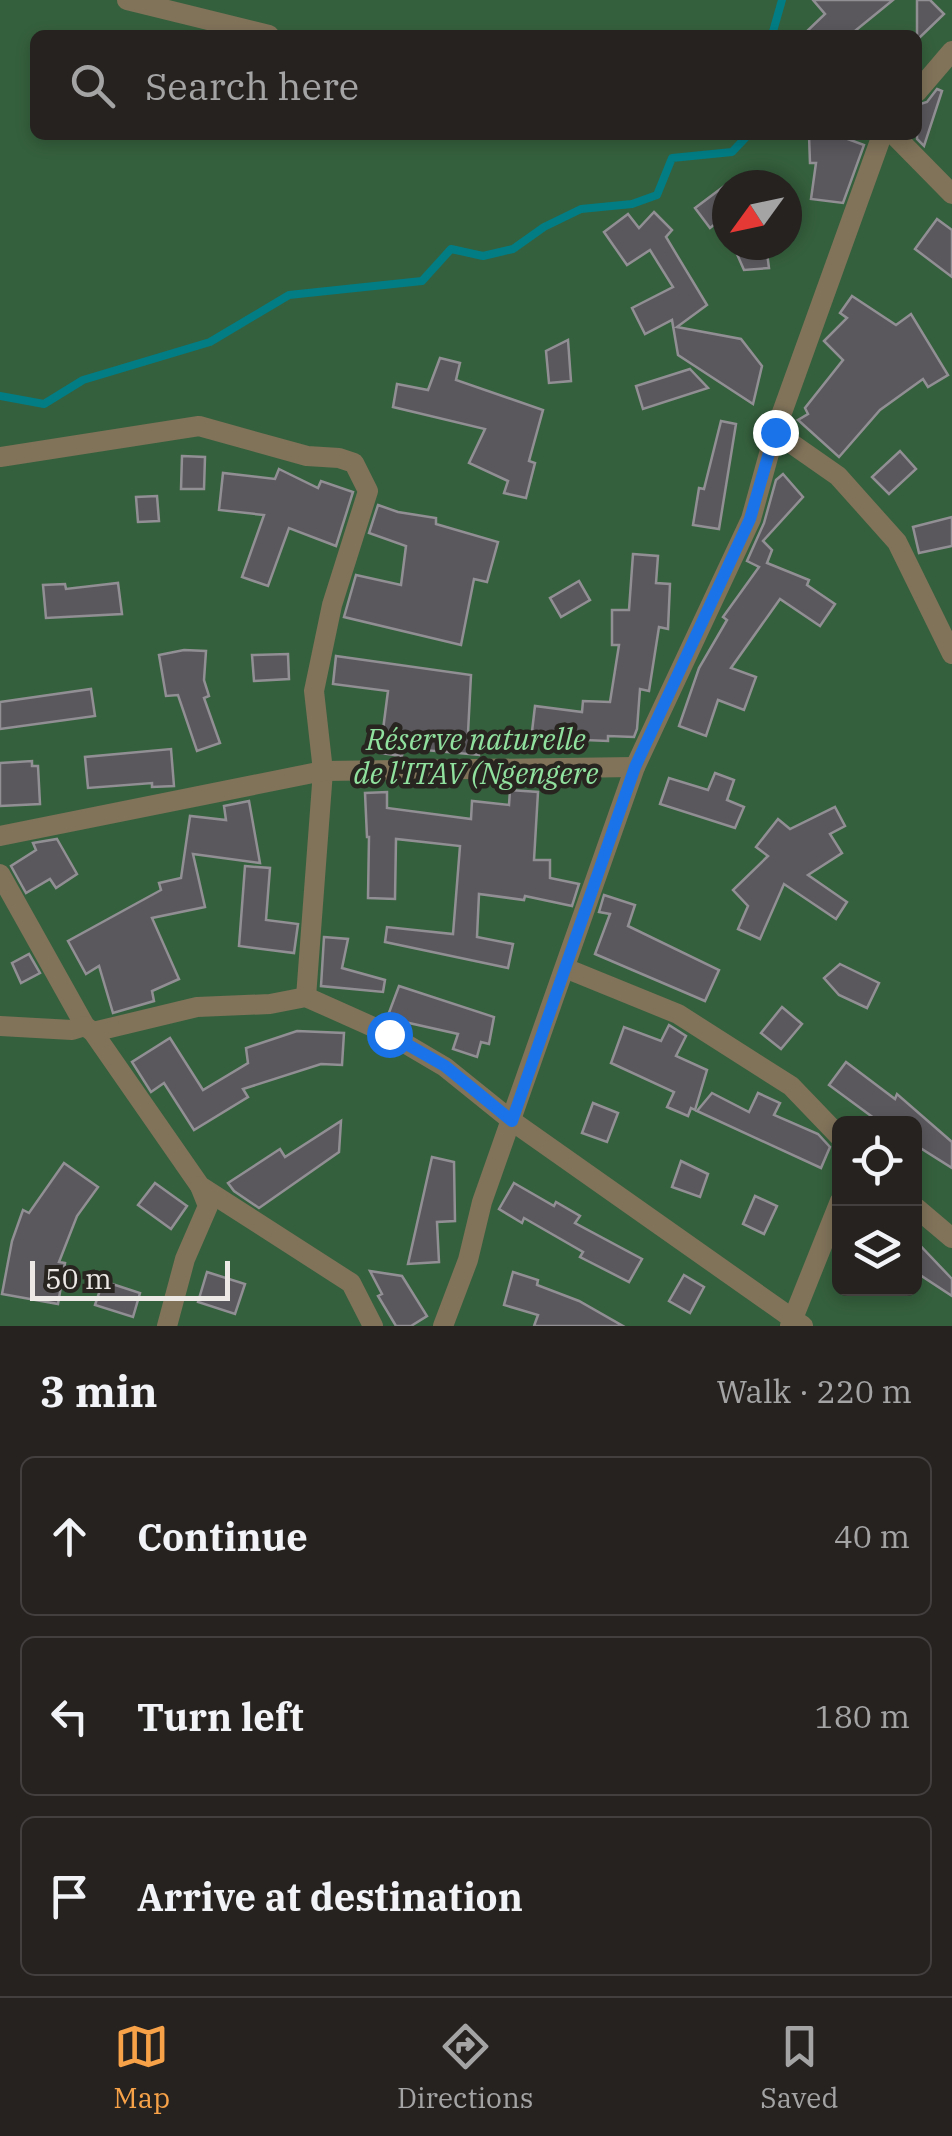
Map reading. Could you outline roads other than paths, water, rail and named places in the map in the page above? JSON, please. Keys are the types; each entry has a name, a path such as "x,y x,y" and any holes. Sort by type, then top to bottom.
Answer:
{"street":[{"path":"127,0 248,30"},
{"path":"922,86 952,51"},
{"path":"443,1326 468,1260 482,1202 635,767 750,519 775,432 880,140"},
{"path":"899,140 952,194"},
{"path":"0,457 199,426 307,456 354,463 368,491 332,605 314,692 324,770 306,998"},
{"path":"775,432 838,476 896,542 952,654"},
{"path":"0,836 324,770 635,767"},
{"path":"0,874 89,1029 200,1186 208,1206 185,1259 167,1326"},
{"path":"565,968 678,1014 791,1086 832,1129"},
{"path":"0,1026 89,1029 198,1006 270,1004 306,998 389,1034 445,1066 512,1121 796,1324 838,1206"},
{"path":"200,1186 351,1283 373,1326"},
{"path":"922,1213 952,1238"}],"waterway":[{"path":"773,30 782,0"},
{"path":"0,396 44,404 83,380 210,342 289,295 422,281 451,249 483,256 513,249 544,227 581,209 632,204 657,195 672,158 732,152 743,140"}],"park label":[{"name":"Réserve naturelle de l'ITAV (Ngengere","path":"476,755"}]}
